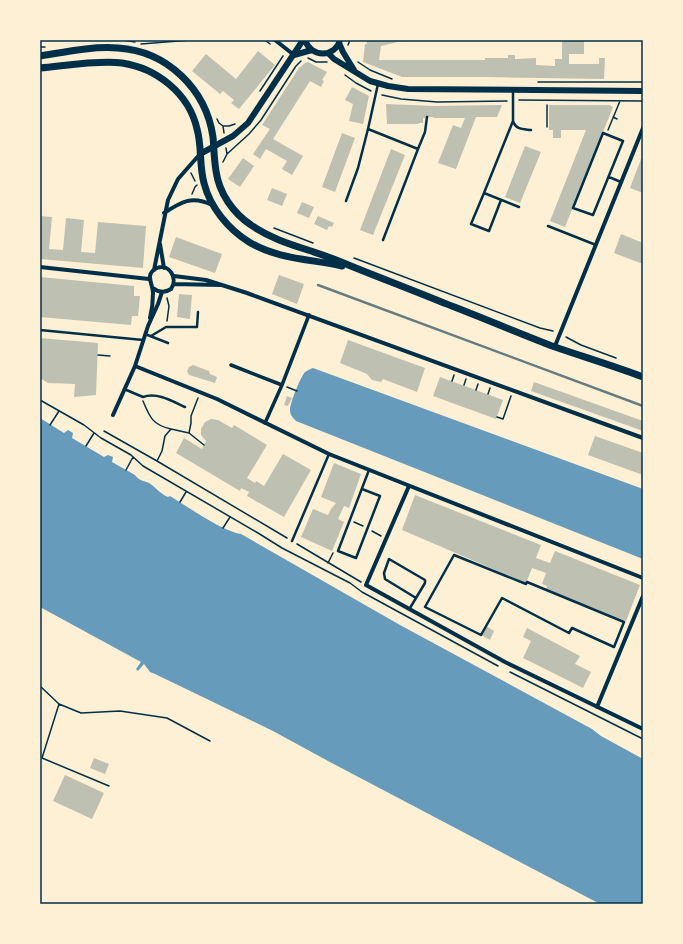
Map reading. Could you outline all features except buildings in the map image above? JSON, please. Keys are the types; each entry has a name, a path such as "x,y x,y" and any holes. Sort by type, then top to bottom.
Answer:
{"main road":[{"path":"40,56 81,50 116,48 137,51 160,60 190,84 198,96 210,122 216,171 220,186 231,207 242,218 256,228 272,237 340,261 555,346 643,377"},
{"path":"40,68 117,63 138,67 157,75 173,88 188,107 198,130 203,182 214,207 224,221 248,242 263,250 286,256 360,270"}],"street":[{"path":"275,40 294,55"},
{"path":"148,326 153,303 153,288 149,279 154,270 164,213 174,186 200,154 233,136 248,123 304,40 312,50 320,54 328,53 335,49 340,42"},
{"path":"340,42 343,52 354,71"},
{"path":"294,55 312,50"},
{"path":"328,53 334,59 365,78 378,83 408,90 643,91"},
{"path":"555,346 643,128"},
{"path":"164,213 177,204 192,200 203,201 214,207"},
{"path":"160,242 164,268"},
{"path":"40,267 149,279"},
{"path":"153,288 162,292 169,290 174,284 174,276 170,270 159,268 154,270"},
{"path":"174,276 201,279 226,286 643,438"},
{"path":"174,284 226,286"},
{"path":"113,415 135,366 145,334 162,292"},
{"path":"265,423 282,385 308,315"},
{"path":"232,365 282,385"},
{"path":"135,366 200,392 329,454 643,578"},
{"path":"409,486 366,585 410,608 505,662 643,729"},
{"path":"597,707 643,596"}],"lane":[{"path":"346,201 358,168 378,83"},
{"path":"501,200 488,231 471,224 513,121 513,90"},
{"path":"383,240 425,132 427,117"},
{"path":"513,121 517,127 531,130"},
{"path":"368,129 418,149"},
{"path":"603,133 623,141 608,177 593,215 573,208 603,133"},
{"path":"608,177 621,183"},
{"path":"484,193 519,207"},
{"path":"548,226 596,245"},
{"path":"151,336 166,327 197,327 198,312"},
{"path":"40,330 143,340"},
{"path":"145,334 168,343"},
{"path":"124,389 143,397 157,395 185,407"},
{"path":"292,541 329,454"},
{"path":"362,489 380,496 356,558 338,551 362,489 370,469"},
{"path":"454,555 526,584 527,582 624,622 614,647 572,628 569,633 502,598 480,635 425,607 454,555"},
{"path":"410,608 416,598 424,583 424,580 389,559 384,571 385,579 416,598"}],"path":[{"path":"141,44 191,40"},
{"path":"257,96 287,50"},
{"path":"357,60 365,68 395,79"},
{"path":"535,82 643,81"},
{"path":"608,131 620,101"},
{"path":"547,105 548,127"},
{"path":"613,117 617,119"},
{"path":"222,126 229,126 238,122"},
{"path":"222,165 227,154 226,150"},
{"path":"192,196 195,187 200,184"},
{"path":"268,226 316,244"},
{"path":"350,257 540,328 551,330"},
{"path":"166,327 169,306 167,298"},
{"path":"571,339 581,345 616,358"},
{"path":"98,355 110,356"},
{"path":"452,381 453,377"},
{"path":"282,385 297,391"},
{"path":"476,390 477,386"},
{"path":"488,394 489,390"},
{"path":"497,417 503,419 513,391"},
{"path":"189,433 191,416 200,392"},
{"path":"143,397 152,420 162,426 189,433 204,445"},
{"path":"40,400 134,457 143,466 282,548 350,583 362,592 498,666"},
{"path":"50,425 59,411"},
{"path":"157,461 162,451 165,436 171,429"},
{"path":"104,431 366,585"},
{"path":"86,446 94,433"},
{"path":"126,470 134,457"},
{"path":"180,502 186,491"},
{"path":"223,528 230,517"},
{"path":"328,563 334,553 338,551"},
{"path":"505,670 643,739"},
{"path":"40,686 58,704 81,713 120,712 167,718 210,741"},
{"path":"58,704 42,758 109,786"}],"water":[{"path":"313,368 643,489 643,559 296,421 290,412 290,407 303,375 305,372"},
{"path":"40,418 64,433 68,430 73,433 72,438 104,457 108,455 113,457 112,462 135,475 139,479 154,486 165,496 170,496 215,524 241,534 400,625 592,729 601,736 643,759 643,904 600,904 273,731 150,672 144,664 138,671 136,669 141,662 40,607"}],"railway":[{"path":"318,285 643,406"}]}
